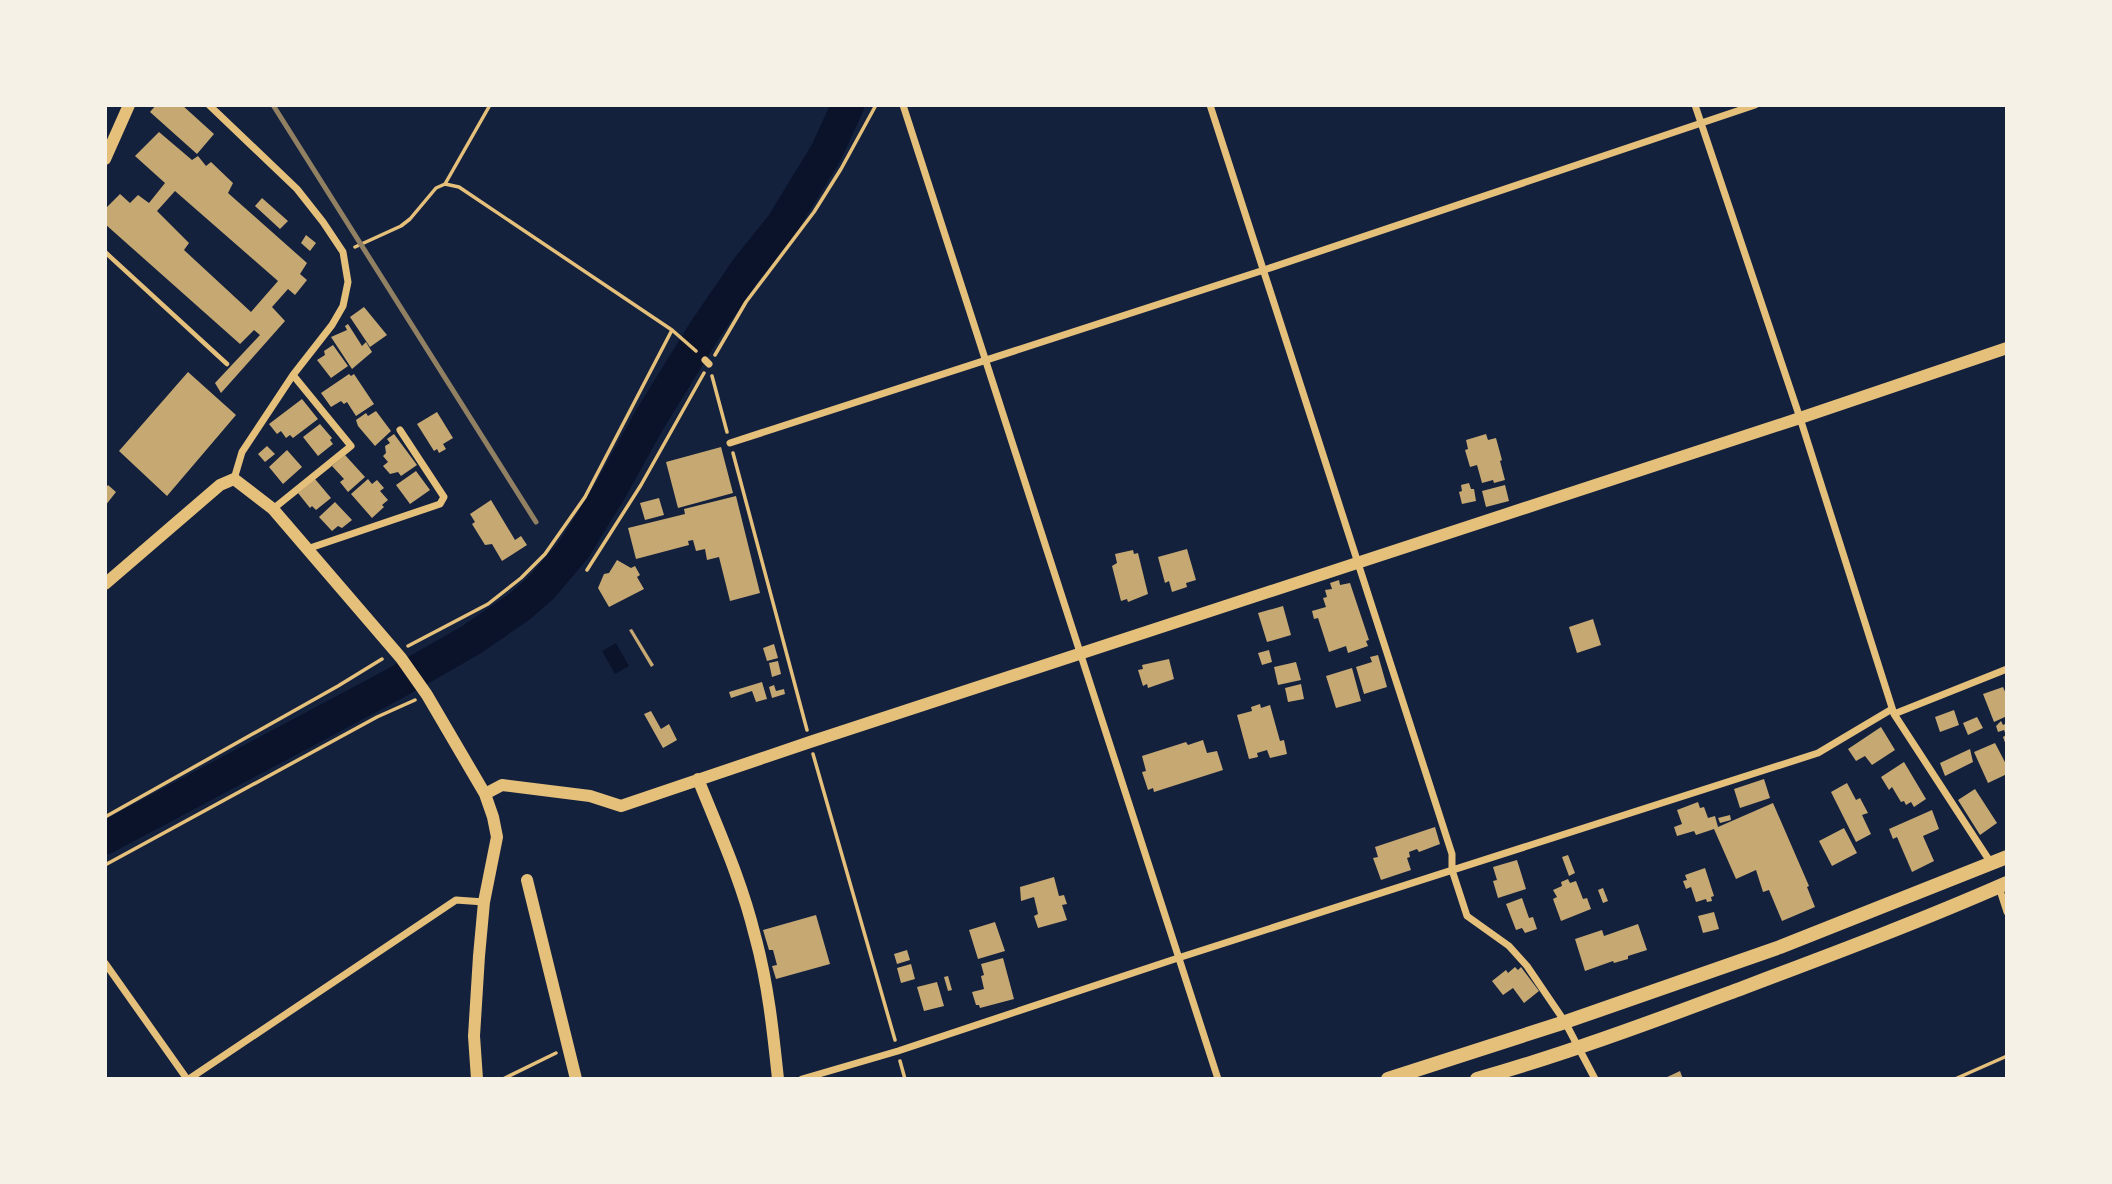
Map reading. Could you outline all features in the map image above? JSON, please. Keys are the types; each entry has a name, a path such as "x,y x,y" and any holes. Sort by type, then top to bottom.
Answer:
{"main road":[{"path":"1388,1079 1565,1022 1780,947 2007,857"},
{"path":"1477,1079 1579,1048 1884,934 2003,885"}],"street":[{"path":"105,159 129,105"},
{"path":"209,105 297,189 330,231 343,252 348,282 343,306 332,325 293,374 242,452 234,479"},
{"path":"903,105 1217,1079"},
{"path":"1210,105 1452,854 1452,870 1467,916 1509,946 1527,966 1565,1022 1595,1079"},
{"path":"1695,105 1800,418 1893,712 1991,863"},
{"path":"730,443 1264,270 1755,105"},
{"path":"485,794 502,785 590,796 621,806 810,741 2007,348"},
{"path":"272,509 351,446 293,374"},
{"path":"307,549 440,504 444,497 400,430"},
{"path":"234,479 272,509 425,693 485,794 494,817 497,837 484,902 474,1036 477,1079"},
{"path":"105,584 220,485 234,479"},
{"path":"802,1079 898,1051 1178,958 1818,753 1893,712 2007,669"},
{"path":"698,779 726,845 755,935 767,984 778,1079"},
{"path":"527,880 576,1079"},
{"path":"2003,885 2007,912"},
{"path":"105,963 188,1079 456,900 484,902"}],"lane":[{"path":"105,252 227,364"}],"path":[{"path":"445,184 490,105"},
{"path":"587,570 635,495 707,362 746,302 814,212 876,105"},
{"path":"343,252 401,226 436,188 445,184 459,187 672,330 707,362 905,1079"},
{"path":"105,817 488,604 522,578 545,554 585,497 672,330"},
{"path":"105,865 425,693"},
{"path":"503,1079 568,1048"},
{"path":"1955,1079 2007,1056"}],"water":[{"path":"616,643 629,666 615,674 602,651"}],"building":[{"path":"156,105 182,105 214,134 197,154 150,112"},
{"path":"159,132 192,160 198,156 206,166 211,162 233,183 228,193 307,263 300,274 307,280 295,295 288,289 272,307 285,321 221,393 215,383 260,335 254,330 240,344 105,224 105,209 120,194 130,203 138,195 149,203 165,183 135,156","holes":["175,191 278,281 251,312 184,250 189,243 157,211"]},
{"path":"262,198 288,221 280,229 255,206"},
{"path":"306,235 316,243 310,251 301,243"},
{"path":"364,307 387,335 370,347 350,317"},
{"path":"348,324 362,346 366,342 372,352 352,369 331,337 347,330 345,326"},
{"path":"333,345 348,366 331,378 317,360"},
{"path":"188,372 236,415 167,496 119,451"},
{"path":"349,374 354,374 374,404 356,416 347,402 344,404 341,401 331,407 321,393"},
{"path":"302,399 318,419 293,438 290,435 286,438 281,431 277,434 269,424"},
{"path":"376,411 391,431 375,446 356,420 366,413 368,416"},
{"path":"437,412 453,438 443,444 446,449 439,453 437,449 434,451 417,424"},
{"path":"320,424 332,438 330,440 333,444 318,456 303,437"},
{"path":"394,434 417,465 401,476 398,472 390,474 383,466 388,462 383,456 386,453 385,446 390,443 387,439"},
{"path":"1486,434 1488,440 1496,438 1505,480 1482,483 1477,465 1470,467 1465,450 1468,449 1466,440"},
{"path":"267,446 275,454 265,462 258,454"},
{"path":"721,447 733,493 678,508 666,462"},
{"path":"287,450 302,467 283,484 269,467"},
{"path":"345,455 365,477 348,492 340,482 344,479 332,466"},
{"path":"416,471 430,490 410,504 396,485"},
{"path":"315,479 331,498 316,510 312,506 310,508 298,493"},
{"path":"368,479 372,484 377,480 384,488 380,491 388,500 372,518 351,494"},
{"path":"1469,483 1471,489 1474,489 1476,501 1462,504 1459,492 1462,491 1461,485"},
{"path":"108,485 116,492 105,506 105,489"},
{"path":"1505,485 1509,501 1486,507 1482,491"},
{"path":"736,496 760,593 730,601 719,557 707,560 705,549 696,551 693,540 688,541 689,545 636,559 628,528 685,514 684,509"},
{"path":"659,498 664,515 645,520 640,503"},
{"path":"491,500 515,540 521,536 527,545 502,561 492,544 485,545 472,524 475,522 470,514"},
{"path":"335,502 352,520 342,528 338,526 332,531 319,517"},
{"path":"1187,549 1196,580 1186,583 1187,587 1172,592 1169,581 1165,583 1158,557"},
{"path":"1133,550 1134,554 1138,553 1148,594 1128,602 1127,599 1121,601 1112,566 1117,563 1115,554"},
{"path":"617,560 631,568 635,566 640,575 637,577 644,589 609,607 598,588 604,574 609,573"},
{"path":"1339,580 1340,585 1350,583 1369,640 1366,641 1368,646 1348,653 1346,646 1329,652 1318,618 1314,619 1312,611 1326,607 1323,598 1327,597 1325,590 1332,589 1330,583"},
{"path":"1283,606 1291,635 1267,642 1258,613"},
{"path":"1593,619 1601,645 1577,653 1569,627"},
{"path":"632,629 654,665 651,667 629,630"},
{"path":"774,644 778,658 767,661 763,648"},
{"path":"1269,650 1272,662 1262,665 1258,653"},
{"path":"1378,655 1387,687 1364,694 1356,667 1372,662 1370,657"},
{"path":"1169,659 1174,679 1148,688 1147,684 1143,686 1138,670 1143,669 1142,665"},
{"path":"778,661 781,674 772,677 769,663"},
{"path":"1296,662 1301,680 1278,685 1274,667"},
{"path":"1352,668 1361,701 1336,708 1326,676"},
{"path":"762,682 767,699 756,702 752,691 731,698 729,692"},
{"path":"1301,684 1304,699 1288,702 1285,688"},
{"path":"774,685 776,691 784,689 785,694 772,698 769,687"},
{"path":"2003,687 2007,696 2007,716 1994,722 1983,694"},
{"path":"1260,704 1261,708 1270,705 1280,741 1284,740 1287,754 1270,758 1267,750 1257,753 1258,757 1249,759 1237,715 1252,711 1251,707"},
{"path":"1954,710 1959,725 1940,732 1935,717"},
{"path":"651,711 661,729 669,724 677,740 663,748 644,714"},
{"path":"1977,717 1983,728 1968,735 1963,723"},
{"path":"2001,721 2003,725 2007,723 2007,748 2003,737 2006,735 2004,730 1998,732 1996,726"},
{"path":"1881,727 1895,750 1872,765 1865,756 1856,761 1848,749"},
{"path":"1203,740 1207,753 1217,751 1223,770 1154,792 1153,788 1148,790 1142,772 1146,771 1142,756 1186,742 1188,745"},
{"path":"1995,743 2007,766 2007,774 1988,783 1974,752"},
{"path":"1970,749 1973,762 1945,776 1940,763"},
{"path":"1904,762 1926,799 1914,807 1911,802 1906,805 1904,801 1901,802 1892,787 1889,790 1881,777"},
{"path":"1764,779 1770,798 1740,808 1734,789"},
{"path":"1847,783 1856,800 1860,798 1868,813 1862,815 1871,834 1856,842 1831,792"},
{"path":"1975,789 1997,823 1980,835 1958,800"},
{"path":"1698,802 1700,808 1704,807 1708,818 1715,816 1718,827 1773,803 1809,886 1807,887 1815,907 1782,921 1769,890 1763,892 1756,870 1736,879 1714,829 1696,835 1694,831 1677,836 1674,827 1682,824 1677,810"},
{"path":"1932,810 1939,829 1923,836 1934,861 1912,872 1897,837 1893,839 1889,829"},
{"path":"1730,815 1731,820 1720,823 1718,818"},
{"path":"1435,827 1440,844 1419,852 1417,849 1409,852 1410,857 1407,858 1411,870 1381,880 1373,858 1378,857 1375,847"},
{"path":"1844,828 1857,853 1832,866 1819,841"},
{"path":"1568,855 1575,873 1569,876 1562,857"},
{"path":"1517,860 1526,889 1498,898 1493,881 1497,880 1493,867"},
{"path":"1705,868 1714,896 1711,897 1712,901 1707,902 1706,899 1696,902 1691,887 1686,889 1683,881 1687,880 1685,875"},
{"path":"1054,877 1059,896 1064,895 1067,904 1062,905 1067,920 1038,928 1034,916 1038,914 1034,897 1021,901 1020,887"},
{"path":"1568,879 1570,883 1576,881 1583,899 1587,898 1591,909 1561,921 1553,899 1557,897 1553,890"},
{"path":"1603,888 1608,901 1603,903 1598,890"},
{"path":"1522,898 1529,918 1533,917 1537,929 1525,933 1522,928 1516,930 1506,904"},
{"path":"1714,912 1719,929 1703,933 1698,916"},
{"path":"816,915 830,964 776,979 772,966 777,965 763,930"},
{"path":"995,922 1005,951 978,959 969,930"},
{"path":"1638,924 1647,950 1628,956 1628,959 1614,963 1613,961 1585,971 1575,939 1602,930 1604,936"},
{"path":"907,950 910,960 897,964 894,954"},
{"path":"1003,958 1014,999 980,1008 976,1005 972,992 984,989 981,964"},
{"path":"911,964 915,979 901,983 897,968"},
{"path":"1515,967 1518,970 1521,967 1539,991 1524,1003 1513,988 1503,995 1492,981 1506,970 1508,973"},
{"path":"948,976 952,990 948,991 944,977"},
{"path":"937,982 944,1006 924,1011 917,987"},
{"path":"1680,1071 1683,1079 1663,1079"}],"waterway":[{"path":"105,838 471,640 519,607 542,587 575,548 705,330 746,270 782,225 826,153 848,105"}],"railway":[{"path":"273,105 536,522"}]}
